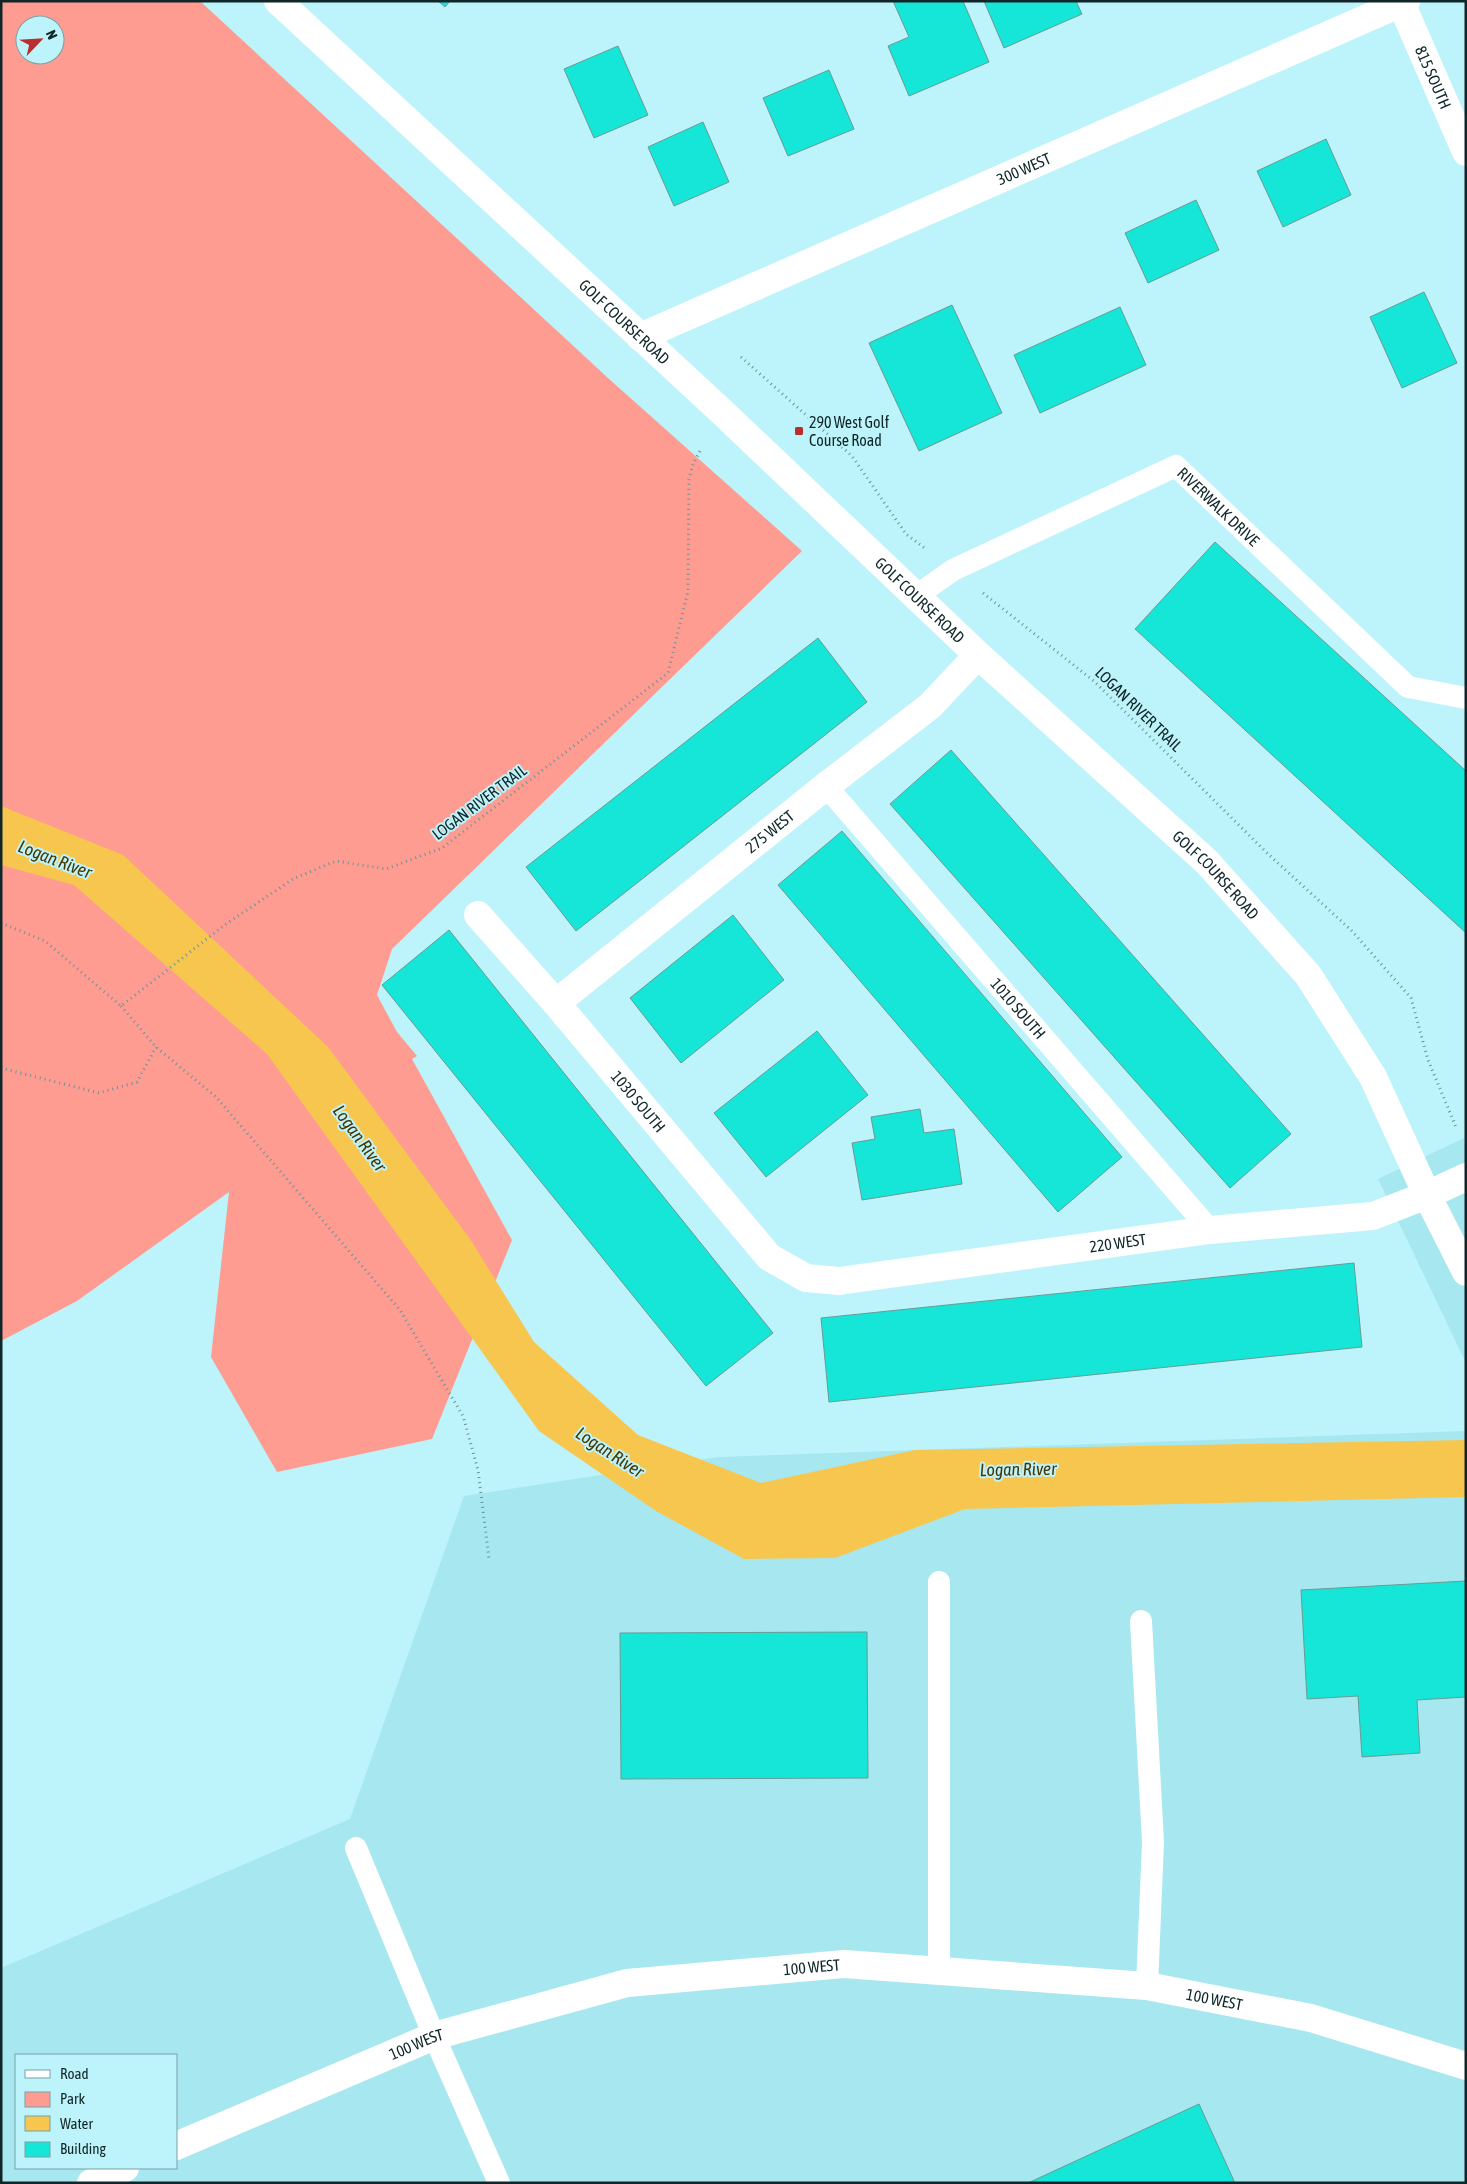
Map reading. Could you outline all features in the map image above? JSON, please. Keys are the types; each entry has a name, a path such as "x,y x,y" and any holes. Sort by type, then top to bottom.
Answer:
{"street":[{"name":"GOLF COURSE ROAD","path":"278,1 640,337 978,655 1207,862 1308,975 1374,1077 1427,1195 1466,1272"},
{"name":"300 WEST","path":"640,337 1403,2"},
{"name":"815 SOUTH","path":"1403,2 1466,152"},
{"name":"275 WEST","path":"556,1003 826,786 930,706 978,655"},
{"name":"1030 SOUTH","path":"478,915 556,1003 769,1257 806,1278"},
{"name":"220 WEST","path":"806,1278 839,1281 1210,1230 1373,1216 1427,1195 1466,1177"},
{"name":"100 WEST","path":"178,2145 434,2036 627,1983 844,1964 1147,1986 1311,2018 1466,2066"},
{"path":"91,2183 123,2169"}],"lane":[{"name":"RIVERWALK DRIVE","path":"916,596 953,570 1176,466 1408,687 1466,698"},
{"name":"1010 SOUTH","path":"826,786 1210,1230"},
{"path":"939,1582 939,1970"},
{"path":"1140,1621 1153,1842 1147,1986"},
{"path":"356,1848 434,2036 500,2183"}],"path":[{"name":"LOGAN RIVER TRAIL","path":"741,357 852,456 906,534 1095,682 1267,853 1351,930 1411,998 1428,1060 1456,1127"},
{"name":"LOGAN RIVER TRAIL","path":"121,1006 226,924 293,880 336,861 386,869 442,848 668,673 688,591 688,479 700,451"},
{"path":"1,923 45,941 121,1006 156,1047 216,1097 400,1310 463,1416 478,1470 489,1560"},
{"path":"1,1068 99,1092 137,1082 156,1047"}],"shaded area":[{"path":"1466,1137 1466,1363 1378,1179"},
{"path":"1466,1431 1466,2183 1,2183 1,1968 350,1819 464,1496 718,1457"}],"green space":[{"path":"1,1 200,1 608,378 802,551 392,949 377,995 397,1032 417,1056 412,1059 512,1240 432,1439 277,1472 211,1357 229,1192 77,1301 1,1341"}],"water":[{"name":"Logan River","path":"1,806 123,855 328,1047 470,1239 534,1342 638,1435 761,1483 915,1450 1466,1440 1466,1497 965,1509 835,1558 744,1559 656,1511 539,1431 267,1054 74,885 1,865"}],"building":[{"path":"438,1 450,1 445,7"},
{"path":"893,1 963,1 989,62 909,96 888,46 909,37"},
{"path":"984,1 1076,1 1082,14 1004,48"},
{"path":"618,46 648,115 594,138 564,69"},
{"path":"829,70 854,129 788,156 763,98"},
{"path":"703,122 729,182 674,206 648,147"},
{"path":"1326,139 1351,195 1283,227 1257,171"},
{"path":"1196,200 1219,250 1148,283 1125,233"},
{"path":"1424,292 1457,363 1402,388 1370,317"},
{"path":"952,305 1002,413 919,451 869,343"},
{"path":"1120,307 1146,365 1040,413 1014,355"},
{"path":"1215,542 1466,771 1466,933 1135,629"},
{"path":"818,638 867,702 576,931 526,867"},
{"path":"951,750 1291,1134 1230,1188 890,804"},
{"path":"842,831 1122,1157 1058,1212 778,885"},
{"path":"733,915 784,980 681,1063 630,998"},
{"path":"449,930 773,1333 706,1386 382,985"},
{"path":"817,1031 868,1095 766,1177 714,1113"},
{"path":"920,1109 924,1133 954,1129 962,1184 862,1200 852,1143 875,1139 871,1117"},
{"path":"1354,1263 1362,1347 829,1402 821,1318"},
{"path":"1466,1581 1466,1697 1417,1700 1420,1753 1362,1757 1358,1696 1307,1699 1301,1590"},
{"path":"867,1632 868,1778 621,1779 620,1633"},
{"path":"1199,2104 1235,2183 1028,2183"}],"place":[{"name":"290 West Golf Course Road","path":"799,431"}]}
